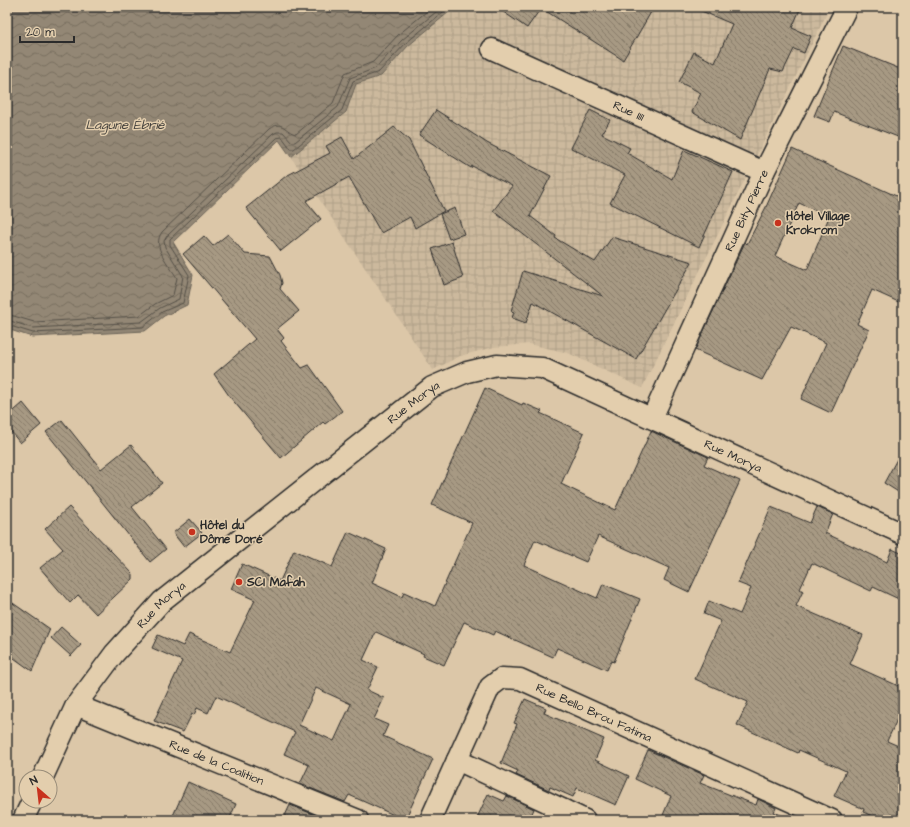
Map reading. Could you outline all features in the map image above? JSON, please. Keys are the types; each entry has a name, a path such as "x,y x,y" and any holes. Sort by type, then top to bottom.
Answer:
{"street":[{"name":"Rue Bity Pierre","path":"652,418 764,172 847,7"},
{"name":"Rue I111","path":"492,49 764,172"},
{"name":"Rue Morya","path":"47,769 76,705 114,654 162,600 432,387 467,372 497,365 542,368 903,534"},
{"name":"Rue Bello Brou Fatima","path":"430,820 490,687 502,678 520,679 832,820"},
{"name":"Rue de la Coalition","path":"76,705 358,820"},
{"path":"457,760 558,815 585,820"},
{"path":"23,820 28,809"}],"shaded area":[{"path":"455,7 830,7 642,388 568,353 529,344 494,347 460,356 433,370 291,157 346,112 356,84 381,76 408,46"}],"water":[{"name":"Lagune Ébrié","path":"7,7 455,7 408,46 381,76 356,84 346,112 291,157 279,140 173,242 193,275 187,305 164,316 145,331 32,337 7,329"}],"building":[{"path":"496,7 654,7 623,60 541,8 527,28"},
{"path":"692,7 801,7 792,28 811,36 804,53 794,49 783,72 770,69 740,140 692,112 701,93 679,82 694,52 715,63 732,24"},
{"path":"843,46 903,70 903,139 834,112 830,122 814,116"},
{"path":"436,110 487,143 551,176 530,216 556,236 555,238 595,262 612,237 692,262 636,359 533,302 526,323 512,318 514,312 511,311 523,271 603,296 493,211 512,186 472,166 471,168 419,135"},
{"path":"590,110 610,120 602,134 630,148 627,153 672,179 684,150 733,172 699,247 610,203 625,175 571,148"},
{"path":"394,127 409,140 444,211 415,228 410,217 381,233 349,177 306,201 321,219 281,251 246,208 286,176 330,153 326,146 342,137 354,159"},
{"path":"792,149 903,199 903,304 872,290 857,324 869,330 831,413 801,399 826,343 807,334 791,327 762,380 695,350 745,242 747,244 766,207","holes":["799,203 829,217 807,270 775,256"]},
{"path":"455,208 464,234 449,239 440,214"},
{"path":"228,234 245,254 270,256 280,275 282,283 280,289 299,311 277,329 284,338 281,341 302,368 309,365 342,411 325,424 323,422 281,458 230,397 214,374 255,339 183,254 204,236 213,246"},
{"path":"452,242 463,278 444,285 432,249"},
{"path":"485,388 522,405 523,403 542,411 540,413 584,433 561,484 615,510 651,431 708,457 704,465 740,481 689,592 664,580 669,568 598,536 586,562 535,540 524,565 597,598 603,584 640,599 614,662 611,661 607,670 557,648 553,657 495,631 493,635 464,622 444,665 376,632 363,660 378,667 367,690 384,698 374,719 388,725 383,736 433,759 405,820 349,795 345,802 300,784 309,765 284,754 295,732 216,696 208,713 197,708 194,715 192,714 183,732 154,721 182,661 152,648 158,635 183,646 189,634 230,652 255,600 231,589 242,564 280,581 294,550 332,567 348,532 386,549 372,583 402,597 404,592 435,606 472,523 432,505","holes":["316,688 351,704 334,741 299,725"]},
{"path":"23,403 41,425 20,443 7,427 7,417"},
{"path":"62,420 101,469 131,445 162,483 132,507 166,549 150,562 46,432"},
{"path":"903,448 903,495 884,483"},
{"path":"69,507 133,574 133,579 96,614 78,595 70,603 40,568 63,549 45,529"},
{"path":"771,507 810,523 817,507 833,514 825,533 887,562 892,549 903,554 903,601 873,587 871,591 812,563 800,589 803,591 796,606 863,635 850,664 903,688 903,707 887,741 903,748 903,820 881,820 863,812 864,809 834,796 846,771 799,750 798,753 737,725 748,702 695,679 721,621 704,614 709,601 740,614 751,588 738,583"},
{"path":"190,519 202,533 184,547 173,533"},
{"path":"7,599 50,629 32,671 7,653"},
{"path":"61,627 81,645 71,656 51,638"},
{"path":"525,699 546,708 544,713 604,739 595,760 629,776 616,805 577,788 573,797 550,787 549,790 516,775 518,771 501,763 517,724 514,723"},
{"path":"648,750 704,775 700,783 756,805 758,799 776,808 774,812 792,820 661,820 671,796 635,779"},
{"path":"188,782 236,804 229,820 171,820"},
{"path":"488,794 504,801 507,796 534,809 529,820 476,820"},
{"path":"290,805 328,820 283,820"}],"place":[{"name":"Hôtel Village Krokrom","path":"778,223"},
{"name":"Hôtel du Dôme Doré","path":"192,532"},
{"name":"SCI Mafah","path":"239,582"}]}
